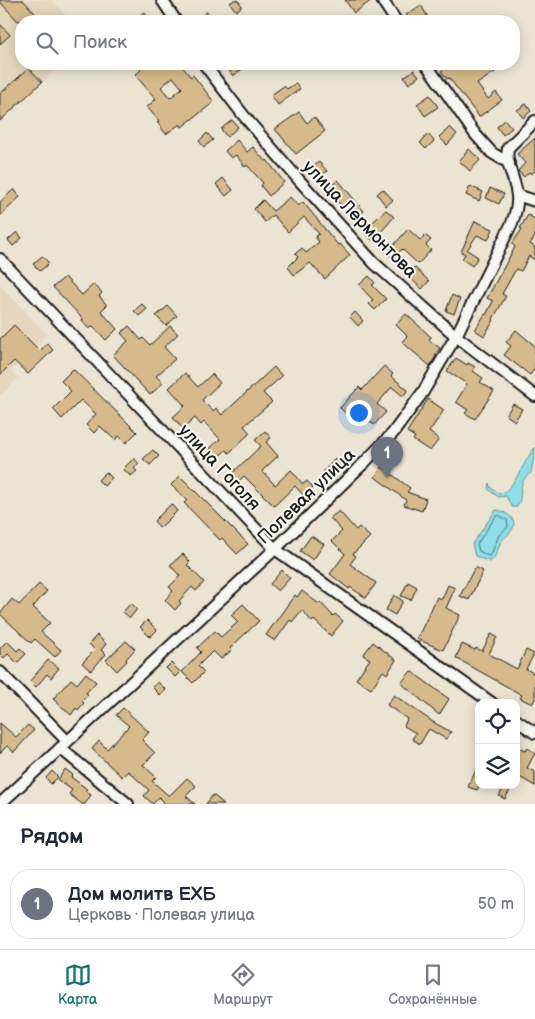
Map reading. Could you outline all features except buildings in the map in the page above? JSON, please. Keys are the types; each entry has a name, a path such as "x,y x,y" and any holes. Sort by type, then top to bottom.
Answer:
{"street":[{"path":"162,0 172,15"},
{"path":"382,0 392,15"},
{"name":"улица Лермонтова","path":"209,70 250,123 374,263 456,336 535,396"},
{"path":"430,70 475,134 492,153 509,162"},
{"path":"509,162 508,148 535,121"},
{"name":"Полевая улица","path":"0,804 275,549 393,433 423,392 456,336 512,223 517,195 509,162"},
{"path":"517,195 535,201"},
{"name":"улица Гоголя","path":"0,259 275,549 486,699"},
{"path":"0,672 64,745 128,804"},
{"path":"520,723 535,733"}],"shaded area":[{"path":"0,0 52,0 66,15 15,15 15,70 55,70 0,121"},
{"path":"0,285 47,334 11,371 18,378 0,396"}],"water":[{"path":"535,447 531,473 523,480 517,507 512,507 506,496 498,497 488,489 489,483 490,487 499,494 504,492 514,481"},
{"path":"496,510 510,516 514,526 501,542 496,555 490,562 475,556 472,544"}],"place":[{"name":"Дом молитв ЕХБ","path":"387,478"}]}
